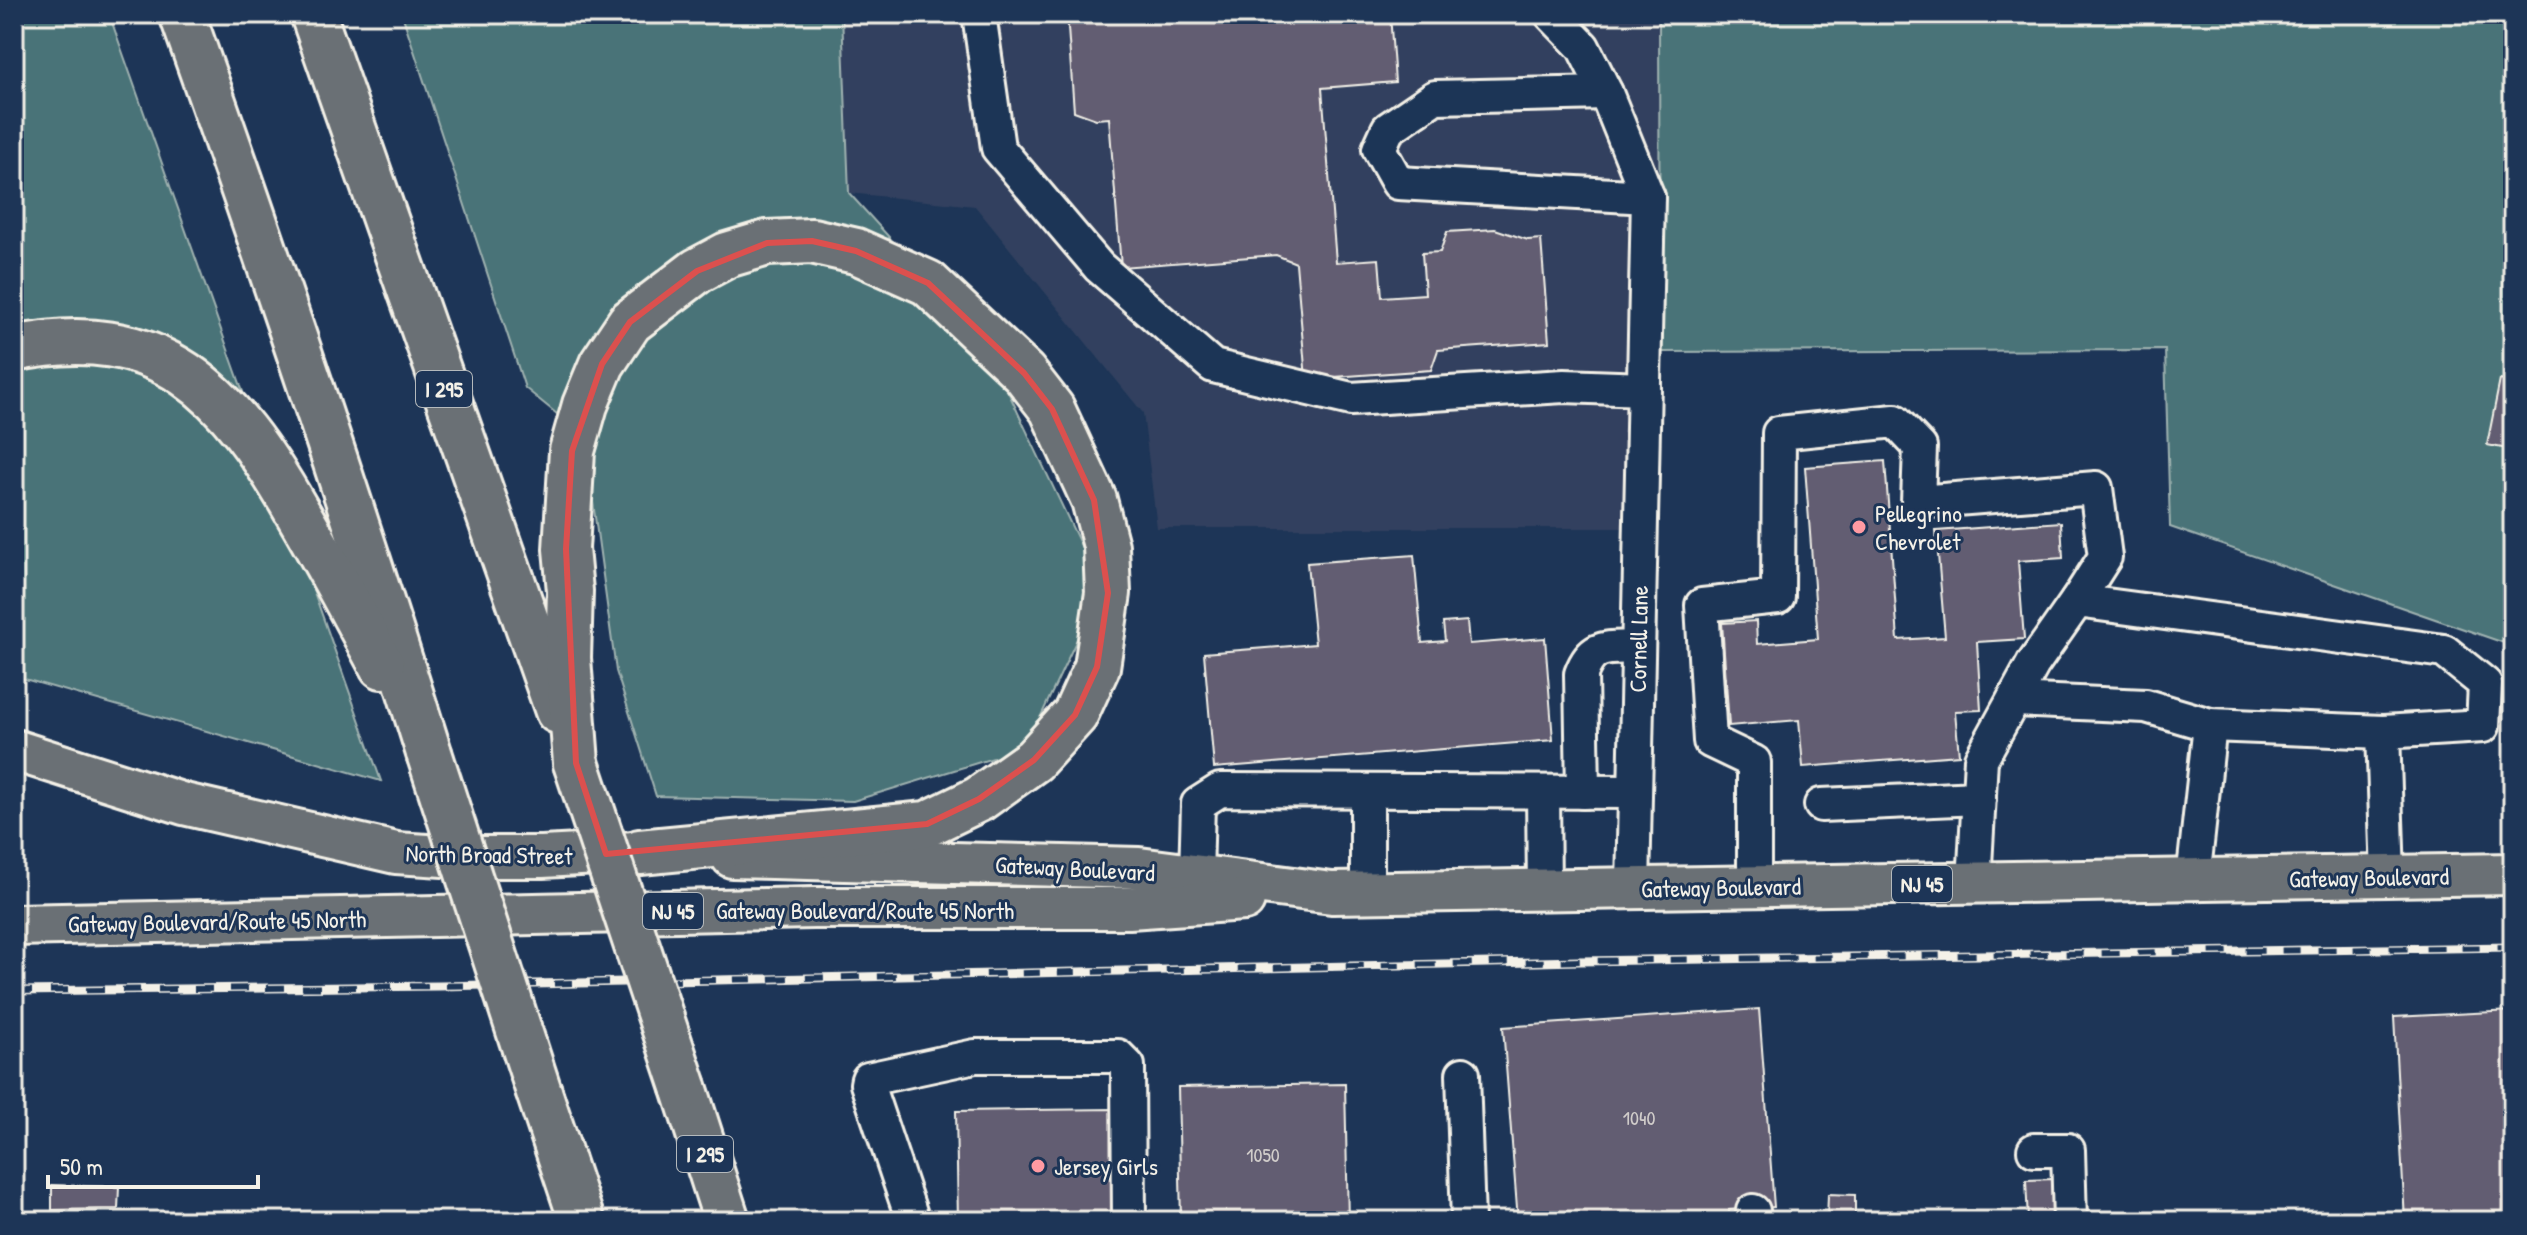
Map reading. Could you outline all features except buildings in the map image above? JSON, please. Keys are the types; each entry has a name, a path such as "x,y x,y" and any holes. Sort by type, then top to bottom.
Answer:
{"highway":[{"path":"182,14 350,500 582,1221"},
{"name":"I 295","path":"313,14 576,763 727,1221"},
{"path":"576,763 568,658 570,591 566,549 572,451 585,405 602,364 630,322 697,271 727,255 767,243 812,241 856,251 928,283 1024,373 1052,409 1094,500 1106,546 1108,593 1097,667 1075,715 1034,760 979,799 927,824 640,852"},
{"path":"14,349 77,342 131,349 165,361 203,385 220,401 259,449 283,486 429,753"}],"main road":[{"name":"North Broad Street","path":"14,750 184,804 396,853 528,857 640,852 808,861 930,862"},
{"name":"Gateway Boulevard","path":"930,862 1139,868 1349,893 2513,874"},
{"name":"Gateway Boulevard/Route 45 North","path":"14,925 814,908 1129,908 1349,893"}],"street":[{"path":"979,14 998,148 1099,267 1213,366 1351,399 1564,386 1644,389"},
{"path":"1551,14 1583,47 1606,93 1648,197 1398,183 1379,149 1388,129 1435,97 1606,93"},
{"name":"Cornell Lane","path":"1633,888 1648,197"},
{"path":"1754,886 1754,762 1710,741 1702,605 1778,597 1779,433 1895,421 1920,447 1918,502 2096,488 2105,557 2033,664 1981,759 1974,883"},
{"path":"2014,700 2146,706 2210,725 2383,732 2483,726 2485,684 2444,651 2077,601"},
{"path":"1583,792 1581,674 1588,657 1597,649 1638,647"},
{"path":"2193,880 2210,725"},
{"path":"2383,732 2388,877"},
{"path":"1196,876 1198,804 1220,790 1635,792"},
{"path":"1349,893 1367,791"},
{"path":"1543,792 1544,890"},
{"path":"1821,805 1979,798"},
{"path":"913,1221 867,1084 868,1079 975,1056 1118,1056 1123,1060 1128,1066 1129,1221"},
{"path":"1463,1074 1468,1221"},
{"path":"2034,1150 2068,1150 2070,1221"}],"highlighted area":[{"path":"812,241 856,251 928,283 1024,373 1052,409 1094,500 1108,593 1097,667 1075,715 1034,760 979,799 927,824 640,852 606,854 576,763 566,549 572,451 602,364 630,322 697,271 767,243"}],"shaded area":[{"path":"842,14 1659,14 1660,352 1645,528 1157,528 1143,413 975,206 849,193"}],"green space":[{"path":"14,14 109,14 381,781 14,676"},
{"path":"402,14 842,14 849,193 985,343 1101,588 1026,748 853,801 656,796 616,671 584,436 525,388"},
{"path":"1659,14 2513,14 2513,646 2170,527 2165,350 1660,352"}],"railway":[{"path":"14,991 440,986 1580,961 2513,947"}],"place":[{"name":"Pellegrino Chevrolet","path":"1859,527"},
{"name":"Jersey Girls","path":"1038,1166"}]}
